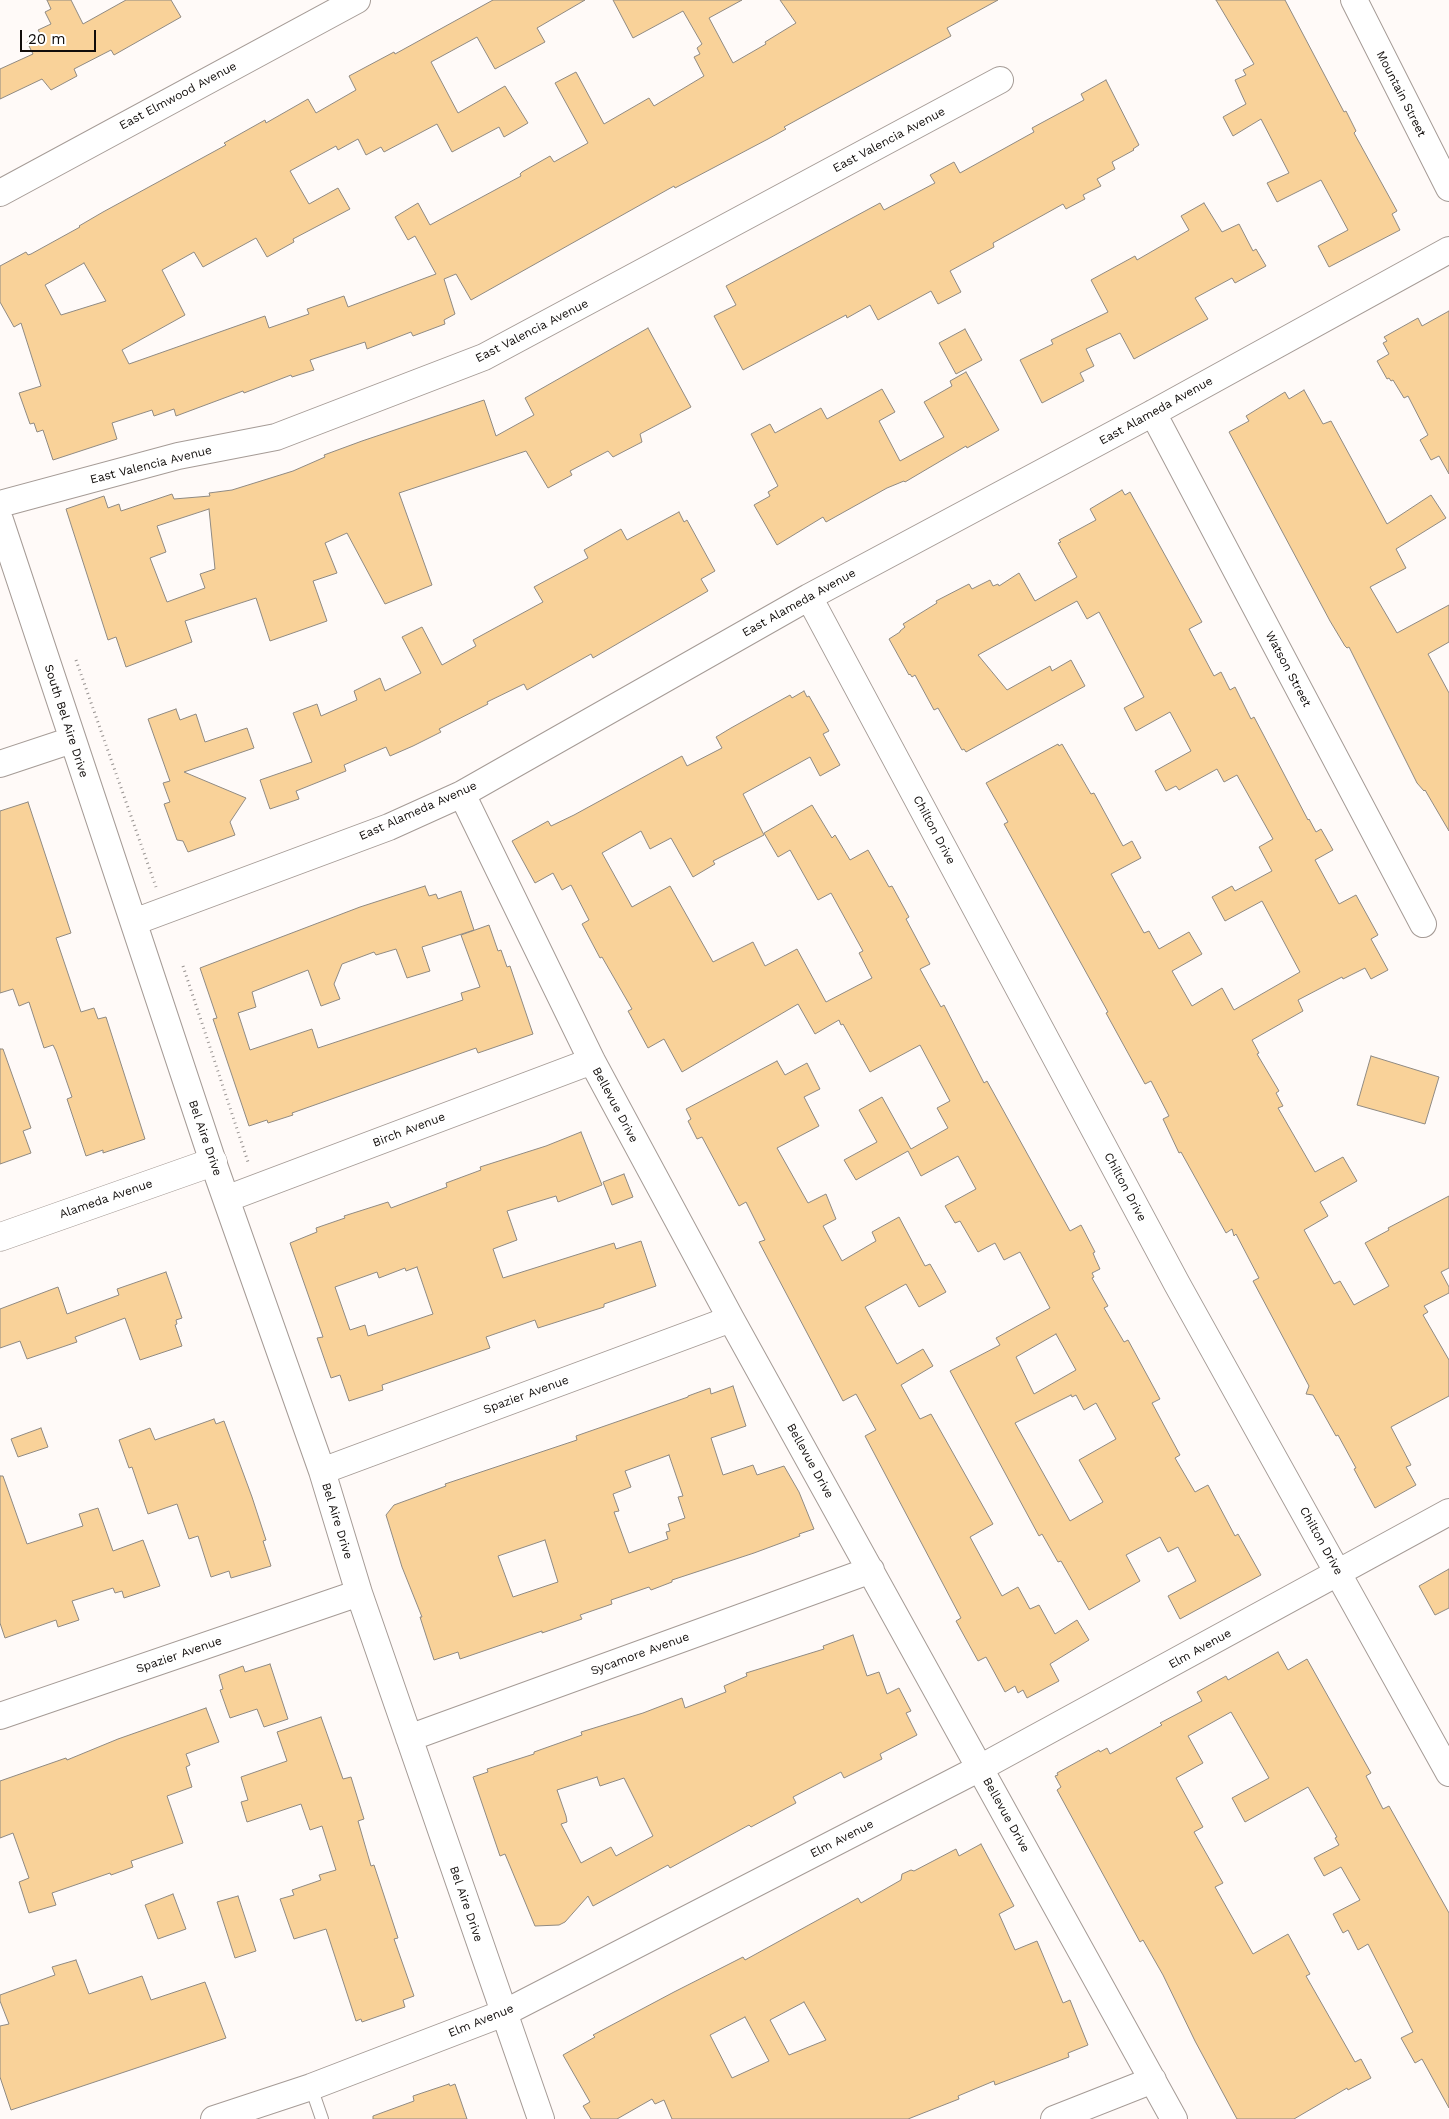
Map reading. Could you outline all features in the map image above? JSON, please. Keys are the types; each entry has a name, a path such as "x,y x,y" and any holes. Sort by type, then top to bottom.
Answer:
{"street":[{"name":"East Elmwood Avenue","path":"0,192 357,0"},
{"name":"Mountain Street","path":"1354,0 1449,188"},
{"name":"East Valencia Avenue","path":"0,504 178,456 276,437 484,357 1000,80"},
{"name":"East Alameda Avenue","path":"134,922 389,827 462,794 809,597 1153,414 1449,250"},
{"name":"Watson Street","path":"1153,414 1423,924"},
{"name":"South Bel Aire Drive","path":"0,520 134,922"},
{"name":"Chilton Drive","path":"809,597 1177,1284 1449,1773"},
{"path":"0,764 72,740"},
{"name":"Bellevue Drive","path":"462,794 592,1061 731,1319 1174,2119"},
{"name":"Bel Aire Drive","path":"134,922 213,1162 322,1472 359,1593 541,2119"},
{"name":"Birch Avenue","path":"226,1199 592,1061"},
{"name":"Alameda Avenue","path":"0,1236 213,1162"},
{"name":"Spazier Avenue","path":"322,1472 731,1319"},
{"name":"Elm Avenue","path":"214,2119 311,2087 504,2013 980,1768 1449,1512"},
{"name":"Sycamore Avenue","path":"409,1738 871,1570"},
{"name":"Spazier Avenue","path":"0,1716 359,1593"},
{"path":"1054,2119 1153,2080"}],"lane":[{"path":"311,2087 322,2119"}],"path":[{"path":"74,653 156,888"},
{"path":"183,966 248,1162"}],"building":[{"path":"47,0 71,0 83,24 126,0 171,0 181,17 114,55 111,50 74,69 77,76 51,90 42,79 0,99 0,69 33,54 27,42 41,35 38,30 51,24 45,12 51,9"},
{"path":"493,0 585,0 537,28 545,42 495,69 477,37 431,62 458,113 505,86 528,123 504,137 499,127 452,152 437,124 384,152 381,147 366,155 358,139 338,150 336,146 290,171 309,204 338,188 350,209 293,239 294,242 267,257 256,238 203,267 194,252 162,270 185,315 122,350 129,364 265,316 269,328 309,314 307,309 344,296 348,307 436,274 415,236 408,240 395,217 418,203 430,225 521,176 522,172 550,156 554,162 588,143 555,83 576,72 604,124 649,98 654,106 704,76 694,57 700,54 697,48 702,44 683,11 633,38 613,0 742,0 709,18 733,63 766,44 765,42 796,23 780,0 998,0 947,28 951,36 784,127 786,129 768,139 675,188 674,186 471,300 456,274 444,279 455,314 444,320 445,324 413,336 411,332 367,349 365,342 310,360 314,370 292,377 291,375 244,393 243,391 176,416 174,409 154,416 152,410 112,423 117,439 53,460 43,430 37,432 34,423 30,424 19,393 41,386 21,323 14,327 0,302 0,266 26,252 28,255 31,254 103,212 226,145 224,143 265,120 266,123 308,99 316,113 356,90 349,76 394,52 395,54","holes":["84,263 106,301 61,315 45,285"]},
{"path":"1216,0 1285,0 1344,112 1346,111 1356,131 1354,133 1397,211 1392,214 1400,230 1329,267 1318,246 1348,230 1321,180 1277,202 1267,183 1289,173 1261,119 1233,136 1223,117 1246,104 1235,80 1246,75 1243,70 1254,64"},
{"path":"1106,80 1139,145 1134,150 1112,162 1115,169 1097,179 1101,186 1083,195 1085,199 1066,209 1063,204 993,243 994,247 950,271 961,292 938,304 931,291 878,320 870,305 847,318 846,315 743,370 714,316 736,305 726,286 880,203 884,210 935,183 930,175 954,162 960,173 1034,132 1032,128 1084,100 1081,94"},
{"path":"1204,203 1222,232 1239,224 1253,251 1256,249 1266,266 1235,283 1232,278 1195,298 1208,319 1134,359 1120,333 1086,349 1094,366 1080,373 1084,381 1042,403 1020,360 1053,344 1051,340 1108,312 1091,280 1135,256 1137,260 1189,230 1181,216"},
{"path":"1449,311 1449,474 1439,456 1431,460 1420,440 1428,435 1408,396 1404,398 1393,380 1387,379 1377,361 1389,354 1383,343 1387,341 1384,337 1418,318 1422,326"},
{"path":"648,328 691,407 640,434 642,442 613,457 608,451 570,471 572,475 548,488 526,451 399,493 432,585 385,604 347,533 325,543 337,573 313,581 327,621 270,641 256,598 185,621 192,642 126,667 116,637 108,640 66,509 104,496 108,508 119,504 121,511 172,494 174,499 210,496 209,493 232,490 293,471 325,457 324,455 484,400 496,436 534,415 525,398","holes":["209,509 215,569 200,574 205,588 167,602 150,558 166,552 157,526"]},
{"path":"965,329 982,360 956,374 939,343"},
{"path":"966,372 999,430 967,448 966,446 905,482 887,488 826,522 823,517 777,545 754,505 770,496 768,492 778,486 751,434 770,424 775,433 821,408 827,419 882,389 895,412 879,421 900,461 944,437 924,402 952,386 950,381"},
{"path":"1304,390 1323,424 1331,421 1387,524 1431,495 1446,518 1396,549 1406,568 1370,587 1397,633 1449,605 1449,642 1428,654 1449,693 1449,831 1425,790 1417,783 1349,647 1345,646 1330,621 1229,432 1249,421 1246,416 1285,392 1289,399"},
{"path":"1122,490 1125,495 1130,492 1202,622 1189,629 1214,676 1221,672 1230,690 1235,687 1251,719 1254,717 1308,820 1316,832 1321,829 1333,850 1315,860 1339,904 1356,895 1378,935 1371,939 1388,970 1371,979 1365,968 1343,979 1342,977 1298,1000 1303,1011 1252,1040 1259,1053 1257,1054 1279,1091 1276,1093 1283,1106 1278,1108 1315,1172 1343,1157 1357,1181 1320,1202 1328,1216 1304,1230 1334,1284 1340,1281 1354,1305 1389,1286 1365,1243 1389,1230 1388,1228 1449,1196 1449,1268 1441,1272 1449,1287 1449,1293 1424,1306 1428,1312 1423,1315 1449,1360 1449,1396 1391,1427 1411,1465 1406,1467 1416,1485 1375,1508 1338,1435 1336,1436 1313,1395 1306,1394 1309,1386 1253,1281 1259,1278 1236,1234 1234,1236 1232,1229 1226,1233 1181,1152 1179,1153 1163,1119 1169,1116 1151,1081 1145,1084 1106,1013 1108,1012 1004,824 1008,822 986,783 1058,744 1059,746 1062,744 1091,794 1094,793 1123,846 1132,841 1141,858 1111,874 1144,933 1149,931 1159,949 1189,932 1202,954 1172,971 1192,1006 1222,988 1234,1010 1300,972 1262,901 1225,921 1212,897 1232,886 1235,891 1272,871 1259,847 1273,839 1237,775 1224,782 1217,769 1179,790 1176,786 1166,791 1155,771 1191,751 1170,712 1136,731 1124,708 1144,697 1099,612 1087,619 1077,601 978,655 1007,690 1050,666 1052,671 1071,660 1085,686 966,752 964,749 962,750 938,708 934,710 915,675 912,677 909,675 889,639 905,627 903,624 937,603 936,601 969,584 972,589 990,580 993,586 998,584 999,586 1019,573 1035,601 1077,577 1058,543 1061,542 1059,540 1096,520 1090,509"},
{"path":"679,512 684,522 687,520 715,571 701,579 708,591 593,658 591,654 527,690 524,684 439,729 441,732 390,756 386,747 344,765 346,771 296,791 299,799 270,809 260,780 312,762 293,713 317,704 321,716 357,700 354,691 380,678 385,691 421,673 402,637 422,627 442,665 476,646 473,640 543,602 534,587 588,558 584,550 621,529 627,540"},
{"path":"804,691 807,697 809,696 829,731 823,734 840,765 820,776 810,757 743,794 764,835 713,861 715,864 693,877 671,838 650,849 641,831 602,853 632,907 670,886 713,962 753,942 765,966 797,949 826,1002 872,978 859,953 863,951 831,893 818,900 790,850 778,857 764,833 812,805 832,838 835,835 850,860 868,850 889,887 892,886 909,917 906,919 930,964 920,969 941,1007 944,1005 984,1083 987,1081 1070,1231 1081,1225 1095,1252 1093,1253 1100,1269 1092,1273 1094,1277 1092,1278 1108,1306 1104,1308 1124,1342 1128,1340 1160,1399 1152,1403 1180,1455 1175,1458 1195,1492 1208,1485 1235,1536 1238,1534 1261,1575 1180,1619 1168,1596 1196,1581 1178,1547 1168,1552 1160,1537 1126,1555 1140,1581 1089,1610 1061,1561 1058,1562 1042,1534 1039,1536 950,1371 1000,1345 996,1338 1050,1308 1020,1252 1004,1260 995,1243 978,1252 960,1221 955,1223 945,1206 976,1189 958,1156 921,1176 908,1151 856,1180 844,1160 877,1142 859,1110 882,1097 911,1149 948,1128 937,1108 950,1101 920,1045 870,1072 839,1020 815,1034 798,1004 682,1072 664,1039 648,1048 628,1011 632,1009 602,957 600,958 582,924 589,920 571,885 562,890 553,873 535,883 512,841 548,821 551,826 574,815 682,756 687,766 722,748 716,737 790,695 792,698","holes":["1056,1334 1076,1370 1034,1394 1016,1357","1071,1395 1072,1397 1076,1395 1084,1410 1096,1403 1116,1439 1079,1460 1103,1502 1070,1521 1015,1423"]},
{"path":"176,709 180,720 196,714 205,742 247,728 254,748 184,772 246,798 230,822 235,835 188,852 183,841 177,840 164,804 170,802 163,783 170,781 148,719"},
{"path":"28,802 71,933 56,938 81,1012 94,1008 98,1019 106,1017 145,1139 103,1153 103,1150 86,1156 67,1099 72,1097 56,1051 53,1045 44,1048 29,1002 19,1006 13,989 0,993 0,811"},
{"path":"425,886 429,896 436,894 438,899 461,891 474,930 422,947 430,971 407,978 396,949 376,955 374,952 342,964 334,984 340,999 321,1006 308,970 252,992 256,1007 238,1013 250,1050 312,1029 318,1048 463,1000 461,993 480,987 461,935 489,925 498,951 501,950 507,967 510,966 533,1034 478,1053 476,1048 292,1113 293,1115 268,1123 267,1120 249,1126 213,1019 217,1018 200,968 360,907"},
{"path":"0,1049 3,1049 31,1128 23,1131 31,1153 0,1164"},
{"path":"1371,1056 1439,1077 1425,1124 1357,1105"},
{"path":"777,1061 785,1075 807,1063 820,1089 804,1097 819,1126 777,1148 808,1203 826,1194 836,1219 823,1226 842,1261 876,1241 872,1232 899,1217 925,1266 930,1264 946,1292 919,1307 906,1284 865,1307 897,1364 923,1349 933,1366 901,1385 920,1419 931,1414 993,1524 970,1537 1002,1596 1018,1587 1030,1609 1039,1605 1055,1634 1077,1620 1089,1640 1050,1664 1059,1681 1027,1698 1023,1690 1018,1693 1015,1686 1005,1692 986,1657 978,1661 956,1621 961,1618 865,1436 876,1430 856,1394 843,1401 759,1242 765,1240 746,1202 739,1206 702,1137 697,1139 688,1121 691,1119 686,1109"},
{"path":"581,1132 602,1185 558,1202 556,1196 507,1211 517,1240 493,1249 503,1278 614,1243 616,1249 641,1241 656,1286 604,1304 604,1307 538,1328 535,1320 486,1337 490,1348 382,1385 383,1390 349,1401 340,1375 331,1378 317,1338 323,1337 290,1243 317,1232 316,1228 345,1218 344,1216 388,1202 391,1208 447,1187 446,1183 481,1170 480,1167 546,1146","holes":["417,1267 433,1314 368,1336 365,1325 350,1330 335,1287 377,1272 379,1278 405,1268 406,1271"]},
{"path":"624,1174 633,1197 612,1205 603,1182"},
{"path":"166,1272 182,1318 176,1320 177,1324 175,1325 182,1346 140,1360 125,1318 75,1337 77,1342 27,1359 20,1341 0,1348 0,1309 58,1287 67,1314 119,1295 117,1289"},
{"path":"733,1386 746,1426 711,1438 723,1475 753,1465 757,1475 784,1466 799,1492 814,1529 754,1553 672,1580 672,1582 651,1590 649,1587 611,1600 612,1604 580,1615 582,1619 542,1633 542,1631 460,1659 458,1652 434,1660 420,1617 422,1617 402,1567 386,1515 394,1505 446,1486 445,1484 577,1440 576,1436 710,1388 711,1394","holes":["669,1455 683,1496 678,1497 685,1518 668,1524 670,1531 666,1532 668,1539 629,1553 614,1512 619,1511 613,1494 631,1487 625,1471","545,1540 558,1582 513,1597 498,1556"]},
{"path":"214,1419 216,1424 224,1421 266,1540 263,1541 271,1566 231,1578 229,1571 211,1577 198,1536 189,1539 177,1504 148,1514 132,1467 129,1468 119,1440 150,1428 155,1440"},
{"path":"41,1428 48,1447 18,1457 11,1439"},
{"path":"0,1476 3,1476 27,1544 83,1526 79,1514 98,1508 113,1551 143,1540 160,1586 124,1598 122,1591 115,1593 113,1588 72,1601 79,1620 58,1627 56,1620 5,1638 0,1623"},
{"path":"1449,1569 1449,1608 1435,1615 1419,1586"},
{"path":"853,1635 867,1676 879,1672 887,1694 899,1688 911,1711 906,1713 917,1735 880,1754 882,1759 844,1778 841,1772 793,1797 796,1803 751,1827 749,1825 670,1868 668,1865 593,1906 588,1896 565,1922 559,1925 535,1926 505,1854 500,1856 473,1777 488,1772 487,1769 534,1754 534,1752 582,1735 581,1732 643,1713 682,1698 685,1708 726,1692 724,1686 747,1676 746,1673 824,1649 823,1646","holes":["597,1777 600,1786 624,1778 653,1836 616,1856 611,1847 581,1863 561,1824 567,1822 557,1790"]},
{"path":"1278,1652 1288,1670 1307,1659 1371,1773 1366,1776 1383,1809 1389,1806 1449,1913 1449,2108 1422,2059 1415,2063 1401,2038 1413,2032 1368,1944 1358,1950 1348,1930 1343,1933 1333,1914 1360,1900 1341,1867 1324,1876 1314,1858 1339,1845 1335,1838 1337,1837 1308,1787 1245,1822 1232,1798 1269,1778 1231,1712 1188,1736 1203,1763 1176,1778 1203,1827 1194,1832 1223,1883 1215,1887 1253,1954 1288,1934 1310,1974 1306,1976 1355,2062 1361,2059 1371,2078 1348,2090 1347,2088 1294,2119 1237,2119 1195,2041 1163,1975 1143,1940 1140,1942 1057,1790 1061,1787 1055,1776 1058,1775 1057,1773 1099,1750 1100,1752 1107,1748 1110,1754 1162,1725 1160,1723 1202,1701 1197,1692 1226,1676 1228,1680"},
{"path":"270,1664 288,1719 264,1727 257,1709 230,1718 220,1690 223,1689 219,1675 243,1666 245,1672"},
{"path":"206,1708 219,1742 186,1754 190,1765 186,1767 192,1787 167,1796 183,1843 131,1861 133,1867 52,1893 56,1905 29,1913 19,1882 29,1878 13,1833 0,1838 0,1781 66,1758 67,1760 118,1739"},
{"path":"321,1717 343,1779 351,1777 364,1819 358,1821 371,1866 374,1865 398,1938 394,1939 414,1996 403,2000 405,2007 362,2022 361,2019 356,2021 326,1929 294,1939 280,1899 294,1895 292,1890 321,1880 319,1875 336,1870 322,1826 310,1830 301,1804 247,1822 241,1802 248,1800 241,1777 287,1761 277,1732"},
{"path":"981,1844 1014,1906 999,1914 1015,1950 1037,1941 1063,2003 1070,2000 1088,2045 1068,2053 1069,2057 995,2085 994,2081 958,2096 959,2099 908,2119 672,2119 664,2100 655,2104 652,2099 617,2119 591,2119 583,2106 590,2102 563,2055 595,2037 593,2035 743,1957 745,1960 858,1898 861,1903 901,1880 902,1874 911,1870 914,1871 956,1849 959,1856","holes":["804,2002 826,2040 789,2055 770,2020","745,2017 769,2061 732,2078 710,2035"]},
{"path":"173,1894 186,1929 158,1939 145,1905"},
{"path":"238,1896 256,1951 235,1958 217,1902"},
{"path":"76,1960 89,1994 142,1976 151,2000 205,1982 226,2038 11,2110 0,2077 0,2026 9,2024 0,2001 0,1995 55,1975 52,1967"},
{"path":"449,2084 450,2086 455,2084 467,2119 373,2119 373,2116 414,2101 413,2096"}]}
